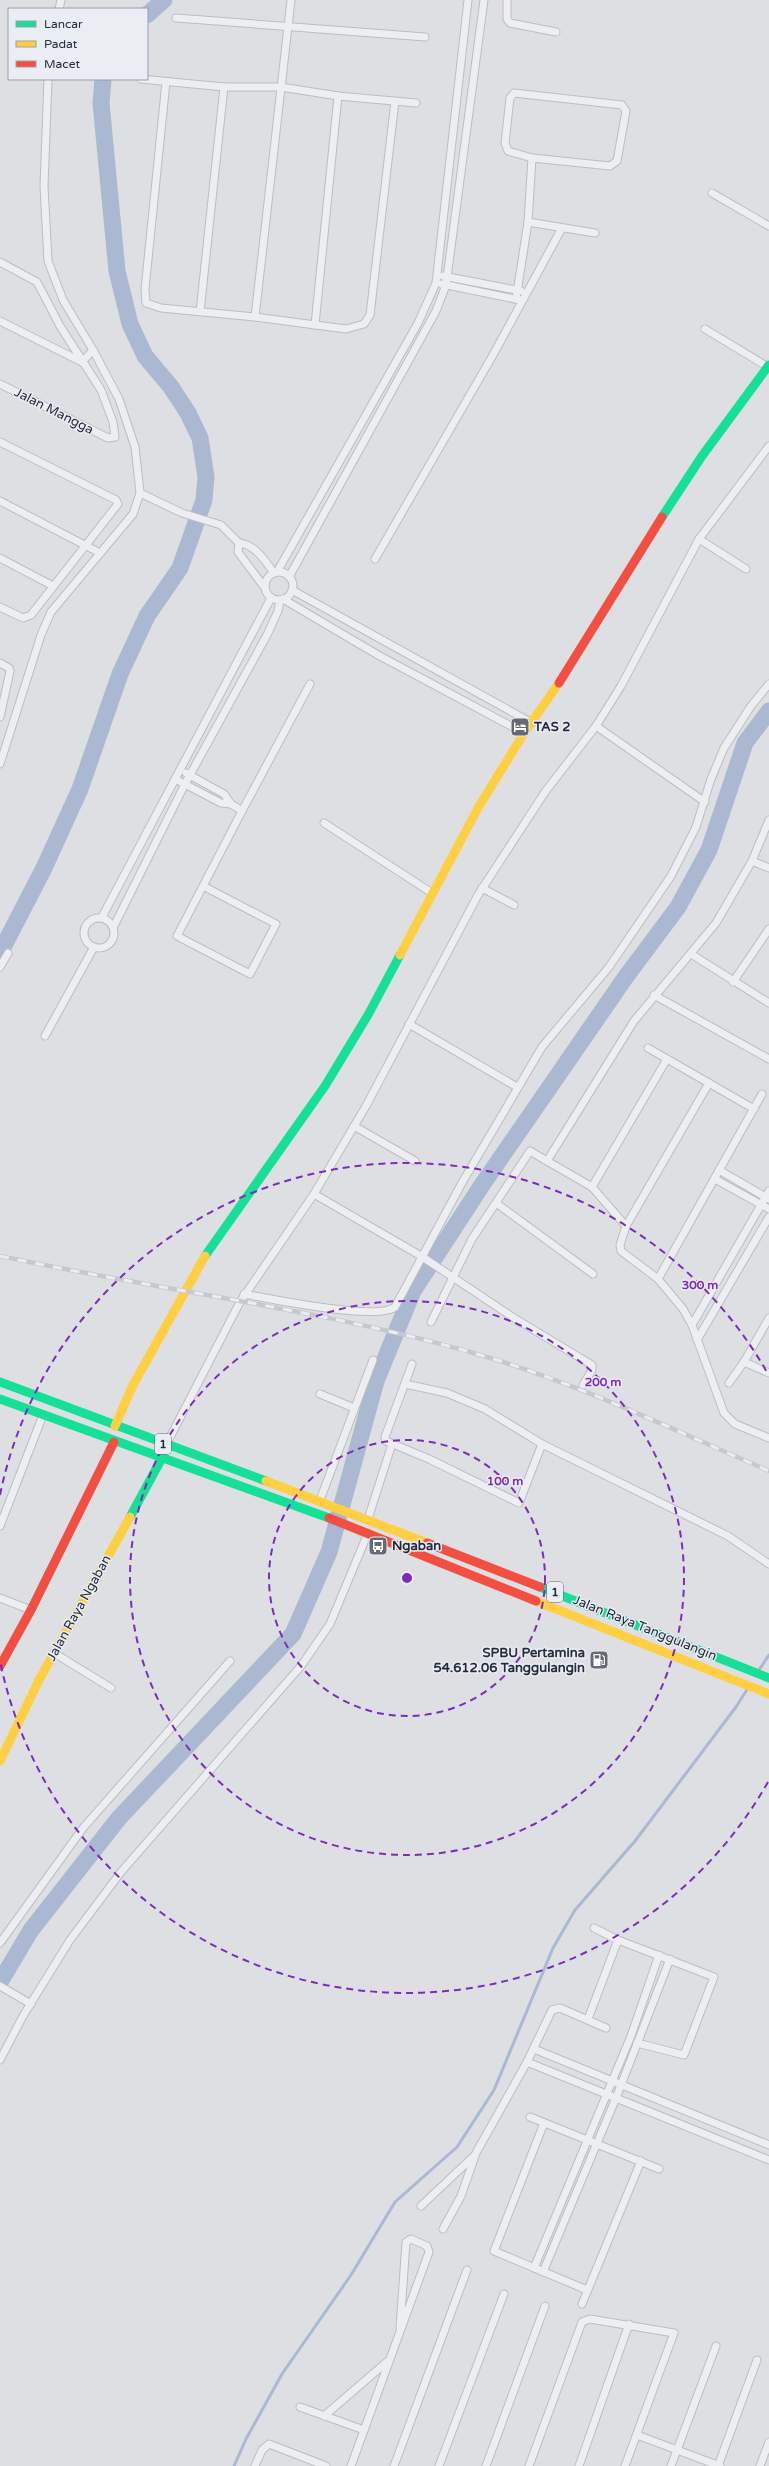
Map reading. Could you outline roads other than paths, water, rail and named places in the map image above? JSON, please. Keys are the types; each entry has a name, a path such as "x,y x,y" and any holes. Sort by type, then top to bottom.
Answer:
{"main road":[{"path":"115,1426 133,1384 204,1258 325,1086 380,993 478,808 524,733 532,723 661,518 702,456 768,366"},
{"name":"1","path":"0,1382 166,1445 366,1518"},
{"name":"1","path":"0,1399 114,1442 321,1515 769,1694"},
{"path":"2,1661 31,1610 114,1442"},
{"name":"Jalan Raya Ngaban","path":"0,1761 54,1653 162,1458"},
{"name":"Jalan Raya Tanggulangin","path":"366,1518 745,1668 766,1674"}],"street":[{"path":"255,317 290,0"},
{"path":"265,588 269,576 276,573 418,322 436,279 468,0"},
{"path":"484,0 446,285 436,311 289,577 292,590 532,723"},
{"path":"507,0 507,19 510,23 556,32"},
{"path":"176,18 425,37"},
{"path":"0,764 41,635 51,612 133,514 140,493 138,466 128,423 119,399 94,350 63,300 48,261 44,186 48,80"},
{"path":"148,80 224,87 281,87 338,96 416,103"},
{"path":"166,82 145,296 146,303 155,307 255,317 350,329 364,324 370,315 395,101"},
{"path":"200,312 224,87"},
{"path":"514,93 620,104 625,108 617,161 613,165 532,158 511,153 505,147 510,98 514,93"},
{"path":"315,325 338,96"},
{"path":"457,105 471,106"},
{"path":"519,299 518,291 528,222 532,158"},
{"path":"712,193 769,226"},
{"path":"528,222 595,233"},
{"path":"375,559 493,355 519,299 526,292 562,228"},
{"path":"0,262 37,282 82,362"},
{"path":"436,279 447,277 526,292"},
{"path":"436,279 446,285 519,299"},
{"path":"0,321 82,362"},
{"path":"705,329 768,366"},
{"path":"82,362 94,350"},
{"name":"Jalan Mangga","path":"0,384 108,438 115,437 113,422 101,390 82,362"},
{"path":"354,436 364,442"},
{"path":"0,442 116,500 117,507 29,617 23,618 0,607"},
{"path":"166,1445 244,1294 314,1194 354,1126 482,888 545,792 596,726 621,686 699,539 716,514 769,446"},
{"path":"140,493 182,513 217,522 239,544 247,544 254,549 276,573 289,577"},
{"path":"0,501 100,553"},
{"path":"699,539 746,569"},
{"path":"239,544 238,552 271,598 282,600 378,655 524,733"},
{"path":"0,558 53,586"},
{"path":"114,926 109,920 102,917 94,918 88,922 84,929 84,936 88,943 94,947 102,948 113,940 114,926 190,774 267,635 282,600 292,590"},
{"path":"102,917 271,598"},
{"path":"378,655 385,642"},
{"path":"0,663 9,668 10,671 0,719 13,724"},
{"path":"203,886 276,924 250,974 177,936 242,810 310,684"},
{"path":"244,1294 290,1303 386,1312 395,1307 421,1256 517,1086 542,1047 609,967 671,876 696,827 711,779 724,748 751,706 769,684"},
{"path":"596,726 705,802"},
{"path":"180,770 190,774 224,794 231,804"},
{"path":"174,779 221,803 231,804 242,810"},
{"path":"547,1161 634,1021 654,995 691,954 716,923 752,861 769,820"},
{"path":"324,823 432,894"},
{"path":"135,855 146,862"},
{"path":"752,861 769,868"},
{"path":"482,888 514,905"},
{"path":"732,982 769,929"},
{"path":"45,1036 94,947"},
{"path":"0,967 8,953"},
{"path":"691,954 732,982 769,1004"},
{"path":"654,995 769,1059"},
{"path":"409,1024 517,1086"},
{"path":"648,1048 754,1110"},
{"path":"592,1187 667,1059"},
{"path":"709,1084 626,1226 620,1245 621,1251 658,1279 683,1309 698,1340 724,1413 734,1424 769,1438"},
{"path":"658,1279 762,1094"},
{"path":"354,1126 415,1161"},
{"path":"431,1322 450,1275 530,1151 592,1187 626,1226"},
{"path":"692,1325 768,1196 719,1170"},
{"path":"715,1179 769,1209"},
{"path":"314,1194 421,1256 514,1318 592,1365 592,1370 583,1385"},
{"path":"496,1203 594,1274"},
{"path":"698,1340 769,1217"},
{"path":"729,1383 744,1362 769,1318"},
{"path":"324,1502 354,1408 373,1360"},
{"path":"744,1362 769,1373"},
{"path":"412,1364 385,1437 386,1441 429,1459 519,1504 542,1444"},
{"path":"405,1384 447,1393 479,1406 542,1444 728,1536 769,1564"},
{"path":"320,1394 354,1408"},
{"path":"0,1526 43,1415"},
{"path":"366,1518 392,1444"},
{"path":"0,2060 31,2004 70,1940 121,1872 301,1666 330,1624 365,1532"},
{"path":"0,1598 31,1610"},
{"path":"54,1653 111,1688"},
{"path":"0,1943 83,1828 230,1661"},
{"path":"594,1928 618,1940 714,1977 689,2045 682,2056 637,2043"},
{"path":"588,2019 618,1940"},
{"path":"534,2268 607,2095 659,1955"},
{"path":"543,2272 616,2098 670,1959"},
{"path":"0,1986 31,2004"},
{"path":"443,2229 461,2196 476,2153 534,2049 552,2010 560,2008 606,2028"},
{"path":"534,2049 769,2145"},
{"path":"527,2062 769,2160"},
{"path":"530,2117 641,2161 659,2170"},
{"path":"544,2123 494,2251 587,2290"},
{"path":"421,2206 476,2153"},
{"path":"582,2304 641,2161"},
{"path":"351,2466 400,2327 429,2252 427,2246 411,2239 406,2242 400,2327"},
{"path":"394,2466 467,2270"},
{"path":"439,2466 504,2294"},
{"path":"486,2466 545,2306"},
{"path":"529,2466 582,2322 590,2319 629,2324 674,2333 625,2466"},
{"path":"579,2466 629,2324"},
{"path":"671,2466 716,2346"},
{"path":"324,2416 388,2360"},
{"path":"637,2436 718,2466 757,2360"},
{"path":"300,2407 364,2430"},
{"path":"760,2466 769,2442"},
{"path":"255,2466 262,2450 269,2444 326,2466"}],"waterway":[{"path":"148,14 164,0"},
{"path":"0,953 44,868 80,789 120,674 147,616 180,568 204,500 206,477 200,438 188,413 171,387 145,356 130,324 117,271 101,103 103,80"},
{"path":"0,1982 31,1930 119,1818 293,1634 329,1552 376,1381 413,1291 482,1185 625,978 678,907 709,850 745,743 769,711"},
{"path":"759,1670 769,1655"},
{"path":"234,2466 246,2439 282,2374 351,2275 395,2202 457,2147 494,2090 553,1948 575,1910 635,1841 736,1707 748,1688"}],"railway":[{"path":"0,1256 359,1324 477,1354 515,1366 588,1393 769,1471"}],"place":[{"name":"TAS 2","path":"520,727"},
{"name":"Ngaban","path":"378,1546"},
{"name":"SPBU Pertamina 54.612.06 Tanggulangin","path":"599,1660"}]}
